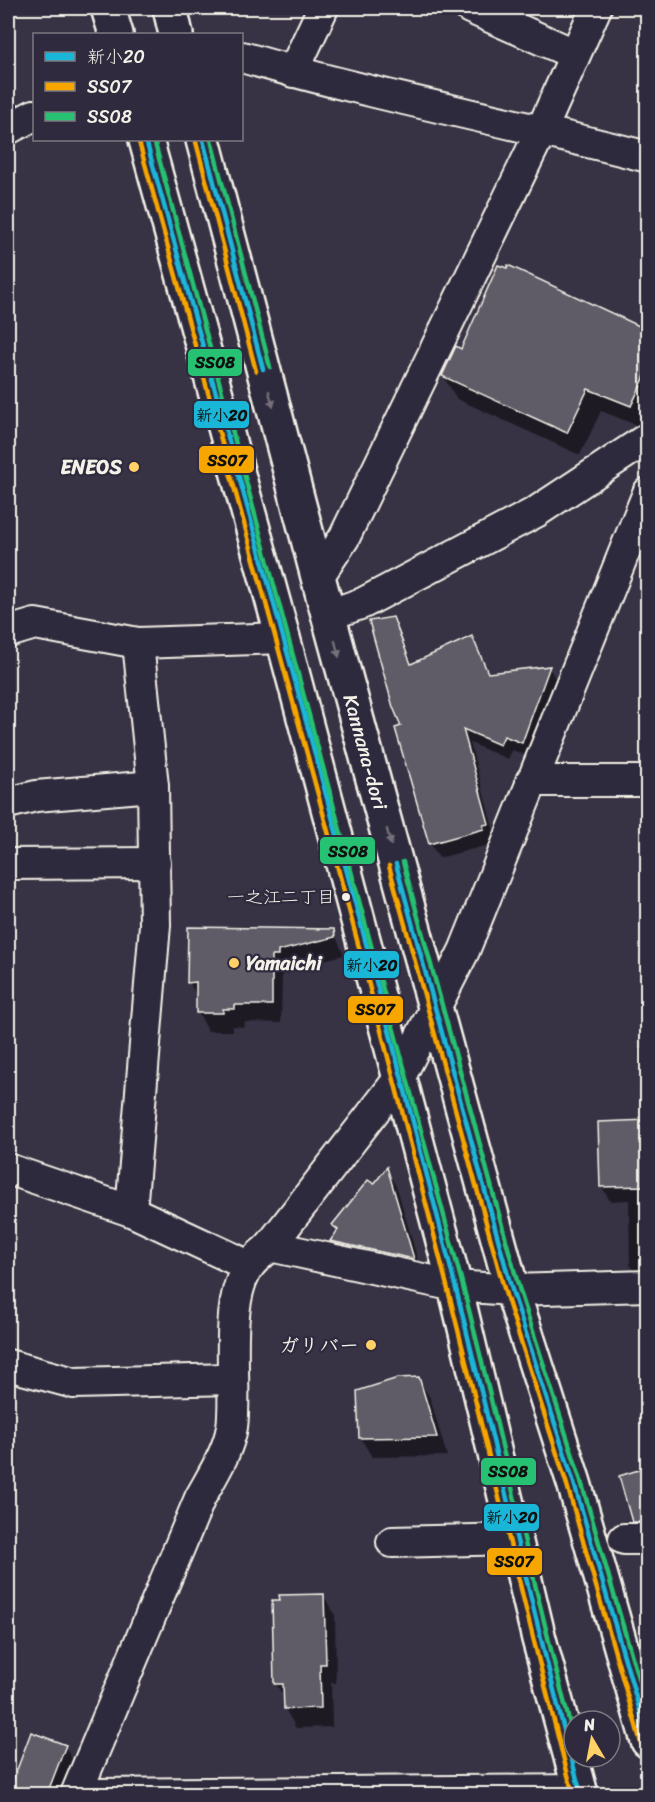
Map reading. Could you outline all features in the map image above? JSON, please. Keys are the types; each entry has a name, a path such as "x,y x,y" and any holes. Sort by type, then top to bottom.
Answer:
{"main road":[{"path":"108,8 116,33"},
{"path":"170,8 176,33"},
{"path":"146,141 283,638 454,1286 515,1539 580,1792"},
{"name":"Kannana-dori","path":"204,141 328,615 512,1290 574,1483 648,1741"}],"street":[{"path":"293,72 323,8"},
{"path":"470,8 574,54"},
{"path":"318,577 344,538 542,129 596,8"},
{"path":"243,57 293,72 542,129 648,157"},
{"path":"8,129 33,116"},
{"path":"328,615 363,603 536,512 648,438"},
{"path":"76,1794 200,1498 222,1456 232,1428 231,1358 238,1293 259,1256 399,1079 436,1009 464,951 531,781 639,533 648,493"},
{"path":"8,632 35,624 138,643 283,638"},
{"path":"131,1211 155,925 153,786 138,643"},
{"path":"531,781 648,782"},
{"path":"8,803 36,796 153,786"},
{"path":"8,864 155,863"},
{"path":"8,1169 259,1256 454,1286 512,1290 648,1286"},
{"path":"8,1365 74,1383 232,1379"},
{"path":"392,1542 515,1539"},
{"path":"96,1794 580,1792"}],"building":[{"path":"498,265 507,268 508,265 648,330 648,370 631,406 588,389 567,433 442,376 456,346 461,349"},
{"path":"393,617 411,664 472,636 488,673 550,666 522,743 504,736 500,745 463,729 489,824 483,825 484,829 429,844 395,728 401,726 393,707 369,621"},
{"path":"188,927 334,929 335,937 278,951 278,956 272,956 272,1005 235,1005 235,1009 223,1009 223,1013 196,1013 196,982 187,983"},
{"path":"648,1120 648,1186 600,1187 598,1122"},
{"path":"387,1167 414,1259 330,1241 338,1230 332,1225 368,1180 374,1184"},
{"path":"419,1377 437,1437 359,1438 357,1391 398,1378"},
{"path":"648,1467 648,1522 632,1522 619,1476"},
{"path":"324,1594 326,1664 320,1664 321,1708 284,1709 283,1684 274,1684 272,1600 280,1600 279,1595"},
{"path":"31,1732 66,1745 47,1794 8,1794"}],"transit line":[{"name":"新小20","path":"146,141 381,998 455,1285 581,1794"},
{"name":"SS08","path":"154,141 424,1136 476,1336 566,1709"},
{"name":"新小20","path":"203,141 263,369"},
{"name":"SS08","path":"211,141 270,367"},
{"name":"SS07","path":"139,142 373,999 573,1794"},
{"name":"SS07","path":"196,142 256,371"},
{"name":"SS08","path":"403,862 519,1288 581,1481 648,1712"},
{"name":"新小20","path":"396,864 512,1290 574,1483 648,1739"},
{"name":"SS07","path":"389,866 505,1292 567,1485 641,1743"}],"place":[{"name":"ENEOS","path":"134,467"},
{"name":"一之江二丁目","path":"346,897"},
{"name":"Yamaichi","path":"234,963"},
{"name":"ガリバー","path":"371,1345"}]}
